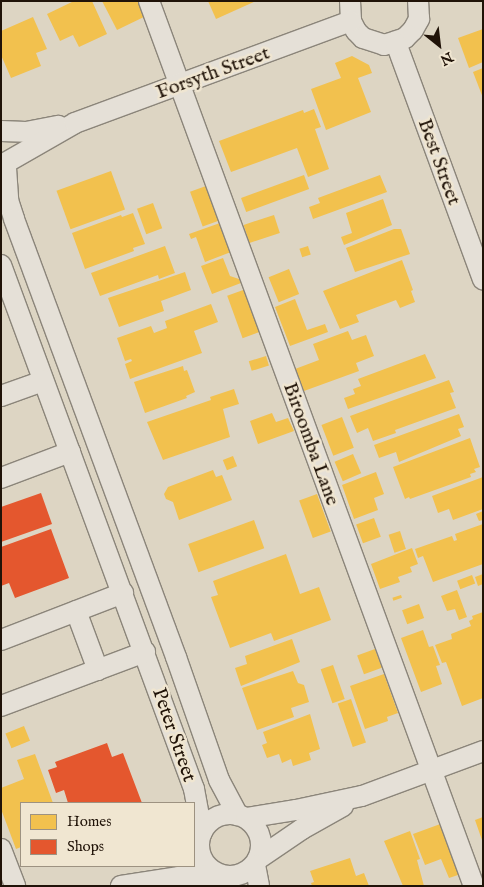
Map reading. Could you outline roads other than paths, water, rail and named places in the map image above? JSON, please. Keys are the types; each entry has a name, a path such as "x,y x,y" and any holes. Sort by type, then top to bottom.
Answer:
{"street":[{"name":"Biroomba Lane","path":"149,1 474,886"},
{"path":"350,11 356,31 373,43 384,45 396,43 413,30 418,19 418,1"},
{"name":"Forsyth Street","path":"1,131 26,132 75,122 180,85 350,11"},
{"name":"Best Street","path":"396,43 483,280"},
{"name":"Forsyth Street","path":"5,168 75,122"},
{"name":"Peter Street","path":"1,138 5,144 8,200 14,219 176,657 219,780 242,817"},
{"name":"Peter Street","path":"1,265 148,659 194,789 198,836"},
{"path":"30,346 57,336"},
{"path":"1,396 43,381"},
{"path":"1,478 68,448 93,434"},
{"path":"114,569 139,559"},
{"path":"1,640 123,593"},
{"path":"76,611 98,670"},
{"name":"Peter Street","path":"148,659 176,657"},
{"path":"1,706 98,670 148,659"},
{"path":"225,879 212,871 201,856 198,836 216,817 227,814 242,817 296,810 362,796 483,751"},
{"path":"120,886 179,877 225,879 241,874 302,830 362,796"},
{"path":"242,817 258,832 261,850 256,862 259,886"},
{"path":"1,849 15,886"},
{"path":"120,886 151,867"}]}
